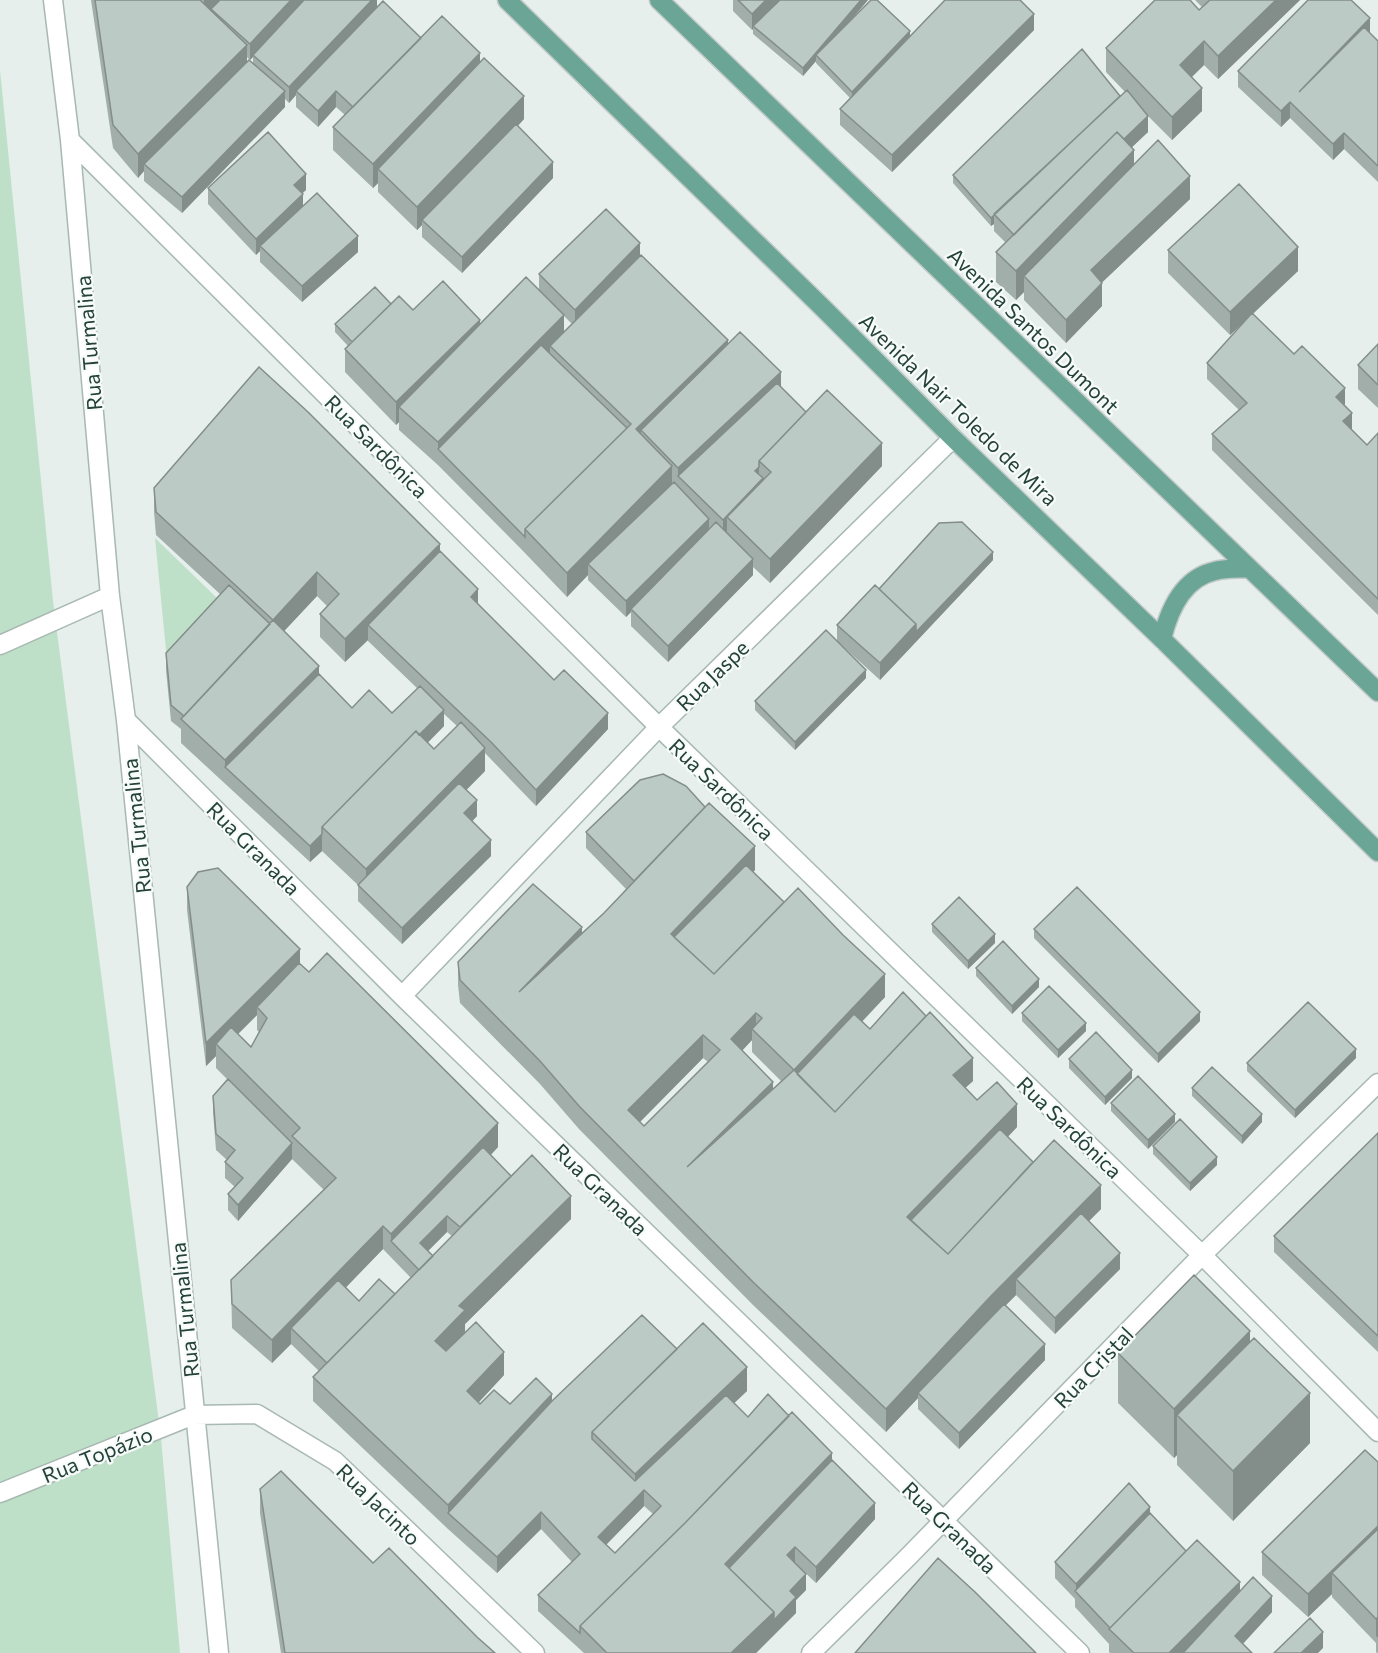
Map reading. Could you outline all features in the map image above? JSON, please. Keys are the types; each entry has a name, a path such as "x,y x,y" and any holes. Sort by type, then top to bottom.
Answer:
{"main road":[{"name":"Avenida Nair Toledo de Mira","path":"507,0 1378,852"},
{"name":"Avenida Santos Dumont","path":"659,0 1378,692"},
{"path":"1162,639 1167,616 1190,583 1214,571 1249,568"}],"street":[{"name":"Rua Turmalina","path":"53,0 70,140 111,596 126,720 219,1653"},
{"name":"Rua Sardônica","path":"70,140 659,727 1202,1255 1378,1431"},
{"name":"Rua Jaspe","path":"402,996 659,727 953,438"},
{"path":"0,645 111,596"},
{"name":"Rua Granada","path":"126,720 402,996 1080,1653"},
{"name":"Rua Cristal","path":"811,1653 1202,1255 1378,1083"},
{"name":"Rua Jacinto","path":"194,1415 257,1414 335,1461 535,1653"},
{"name":"Rua Topázio","path":"0,1493 194,1415"}],"green space":[{"path":"0,70 53,601 161,1438 180,1653 0,1653"},
{"path":"155,538 221,602 167,660"}],"building":[{"path":"95,0 200,0 247,45 138,154 113,125"},
{"path":"220,0 291,0 250,44 211,9"},
{"path":"304,0 372,0 289,87 253,55"},
{"path":"738,0 766,0 752,14"},
{"path":"780,0 861,0 803,68 753,26"},
{"path":"871,0 877,0 910,31 852,92 816,55"},
{"path":"945,0 1020,0 1034,14 892,155 840,109"},
{"path":"1155,0 1190,0 1199,10 1210,0 1276,0 1218,56 1204,41 1180,65 1202,88 1172,117 1106,48"},
{"path":"1308,0 1351,0 1370,18 1299,92 1364,27 1378,41 1378,166 1344,133 1333,144 1290,102 1281,111 1238,71"},
{"path":"383,1 421,38 353,107 336,91 318,111 296,91"},
{"path":"442,16 480,53 373,164 333,127"},
{"path":"1082,49 1120,96 991,218 953,175"},
{"path":"484,58 524,96 417,207 378,169"},
{"path":"249,60 285,91 182,197 144,164"},
{"path":"1127,90 1148,116 1124,139 1117,132 1014,235 994,214"},
{"path":"516,124 553,162 462,257 422,220"},
{"path":"268,132 306,174 294,185 303,194 256,239 208,188"},
{"path":"1117,132 1134,150 1016,271 996,252"},
{"path":"1158,140 1190,176 1091,270 1102,283 1066,320 1024,276"},
{"path":"1239,184 1298,247 1230,312 1168,250"},
{"path":"317,193 358,236 302,286 260,246"},
{"path":"606,209 640,243 575,310 539,274"},
{"path":"641,255 728,340 636,429 672,466 567,573 525,529 631,424 550,346"},
{"path":"526,277 564,315 438,442 399,407"},
{"path":"443,281 480,320 396,402 345,349 399,296 413,310"},
{"path":"375,287 391,304 352,342 335,324"},
{"path":"1252,313 1294,354 1302,346 1345,388 1336,397 1352,413 1343,421 1367,445 1378,433 1378,599 1212,434 1247,403 1207,363"},
{"path":"740,332 781,372 678,468 641,430"},
{"path":"1378,344 1378,385 1358,365"},
{"path":"541,345 627,428 525,529 525,537 438,449"},
{"path":"259,367 308,412 440,544 345,639 320,614 339,594 317,572 273,620 156,512 154,488"},
{"path":"777,383 806,412 759,461 759,467 755,471 763,478 723,520 678,476"},
{"path":"827,390 882,443 770,559 727,517 771,472 759,461"},
{"path":"674,482 709,519 626,601 588,564"},
{"path":"716,522 753,559 668,646 631,609"},
{"path":"962,522 993,552 916,632 916,624 879,589 939,523"},
{"path":"440,551 478,589 471,597 554,680 564,670 608,713 536,790 492,743 368,625"},
{"path":"229,585 270,624 184,716 171,705 166,653"},
{"path":"875,585 916,624 880,663 837,625"},
{"path":"273,620 319,666 225,760 181,719"},
{"path":"826,630 866,670 795,742 755,701"},
{"path":"319,674 352,708 369,690 392,713 420,686 444,710 419,735 416,731 322,827 322,834 310,846 225,767"},
{"path":"461,722 485,748 366,869 322,827 416,731 434,749"},
{"path":"663,774 686,786 705,807 634,881 586,832 640,780"},
{"path":"459,783 477,800 464,813 491,840 402,928 358,885"},
{"path":"709,803 755,846 671,934 714,974 798,888 885,974 794,1070 835,1112 930,1012 973,1058 953,1075 977,1100 997,1082 1017,1104 907,1217 948,1254 1054,1140 1101,1185 990,1297 886,1409 753,1282 579,1106 540,1061 460,980 458,962 533,884 582,927 519,992 604,913","holes":["756,1013 762,1018 752,1029 794,1070 687,1167 773,1082 731,1039","703,1035 720,1050 644,1126 628,1110"]},
{"path":"746,865 784,902 714,974 674,937"},
{"path":"218,868 300,949 206,1043 187,887 198,872"},
{"path":"1077,887 1200,1012 1158,1054 1034,929"},
{"path":"959,897 995,934 968,961 932,924"},
{"path":"1003,941 1039,979 1012,1006 976,968"},
{"path":"327,953 498,1123 391,1234 383,1226 272,1340 232,1304 231,1280 336,1178 292,1136 300,1128 216,1044 231,1027 251,1047 267,1018 257,1007 299,963 309,972"},
{"path":"1049,986 1086,1023 1058,1050 1022,1013"},
{"path":"903,992 926,1016 835,1112 797,1074 854,1014 870,1029"},
{"path":"1308,1002 1356,1049 1295,1110 1247,1063"},
{"path":"1096,1032 1132,1070 1105,1097 1069,1059"},
{"path":"1212,1067 1262,1114 1242,1136 1192,1088"},
{"path":"1138,1076 1175,1114 1148,1140 1111,1103"},
{"path":"228,1079 292,1143 238,1205 228,1194 243,1178 225,1162 235,1150 216,1134 213,1096"},
{"path":"1180,1119 1217,1157 1190,1183 1153,1146"},
{"path":"1000,1129 1033,1162 948,1254 911,1220"},
{"path":"1378,1133 1378,1336 1274,1236"},
{"path":"483,1147 511,1176 460,1227 447,1216 420,1243 433,1256 419,1270 391,1241"},
{"path":"532,1155 571,1196 459,1306 465,1310 435,1341 446,1351 476,1322 504,1352 467,1391 480,1404 494,1390 510,1404 536,1378 552,1394 448,1505 313,1377"},
{"path":"1081,1213 1120,1253 1055,1318 1016,1279"},
{"path":"1194,1275 1250,1331 1174,1409 1118,1353"},
{"path":"379,1279 395,1294 327,1363 291,1328 338,1280 359,1301"},
{"path":"1004,1304 1045,1344 959,1433 918,1393"},
{"path":"642,1315 677,1349 592,1432 592,1439 635,1481 726,1395 748,1417 768,1394 789,1416 580,1626 580,1633 538,1595 580,1554 541,1512 497,1557 448,1513 552,1401","holes":["644,1490 661,1506 615,1553 598,1537"]},
{"path":"703,1323 747,1367 635,1474 592,1432"},
{"path":"1254,1338 1310,1393 1233,1471 1177,1415"},
{"path":"792,1412 832,1453 725,1564 774,1612 731,1653 607,1653 580,1626 685,1523"},
{"path":"1365,1450 1378,1462 1378,1526 1308,1594 1262,1552"},
{"path":"832,1460 875,1503 816,1567 795,1547 787,1555 806,1574 790,1591 796,1597 774,1620 774,1612 729,1568"},
{"path":"281,1471 373,1563 389,1548 495,1653 285,1653 260,1489"},
{"path":"1129,1483 1150,1507 1076,1584 1055,1562"},
{"path":"1150,1513 1186,1551 1110,1628 1075,1591"},
{"path":"1378,1529 1378,1617 1376,1619 1332,1573"},
{"path":"1197,1540 1240,1582 1169,1653 1134,1653 1109,1629"},
{"path":"938,1558 975,1592 1036,1653 855,1653"},
{"path":"1253,1577 1272,1596 1235,1636 1252,1653 1183,1653"},
{"path":"1310,1618 1323,1632 1301,1653 1274,1653"}]}
